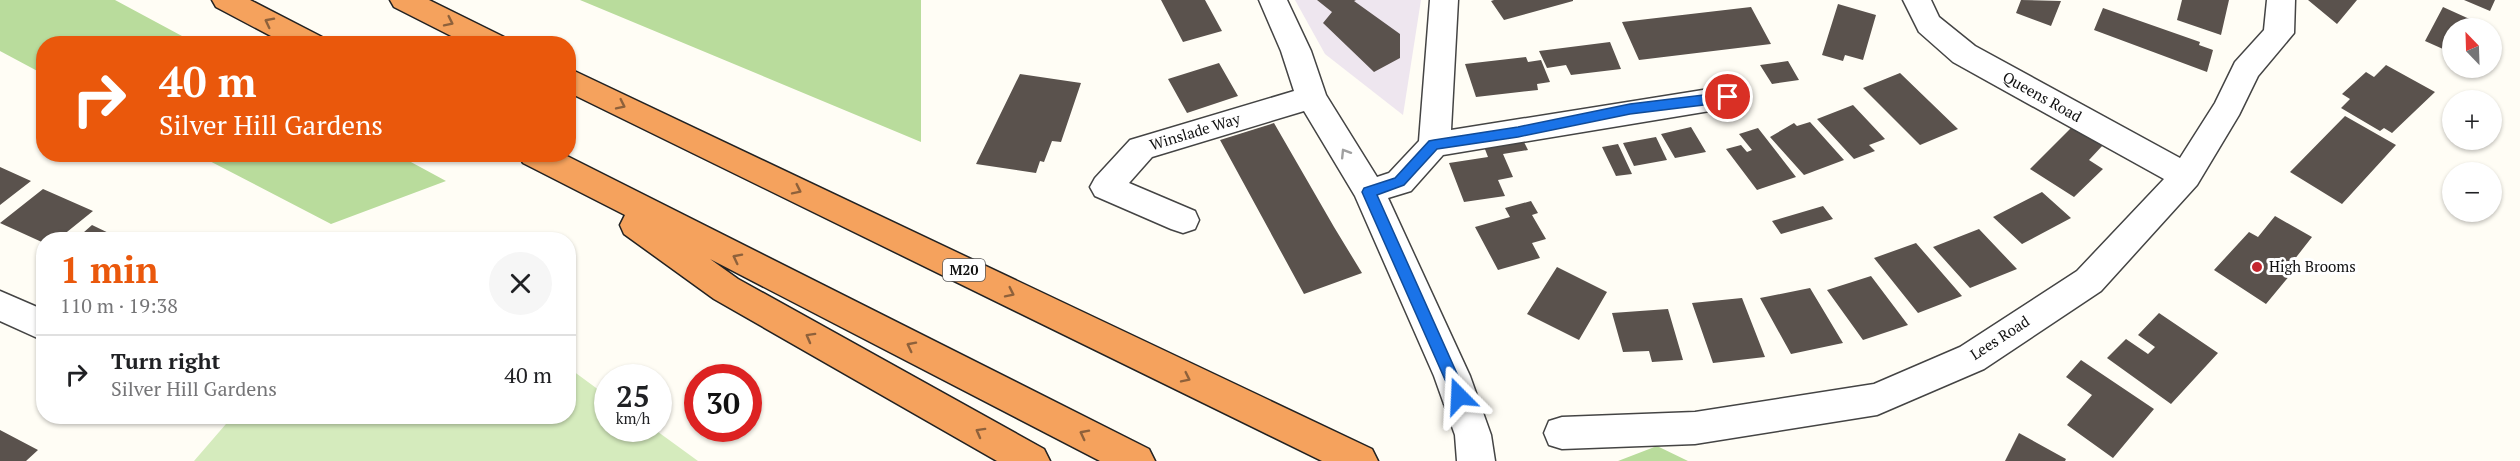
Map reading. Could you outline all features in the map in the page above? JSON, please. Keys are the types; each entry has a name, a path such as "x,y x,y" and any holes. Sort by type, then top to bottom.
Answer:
{"highway":[{"path":"226,0 296,36"},
{"path":"404,0 478,36"},
{"name":"M20","path":"576,84 1359,461"},
{"path":"546,162 726,289 1031,461"},
{"path":"548,162 1137,461"}],"street":[{"path":"1273,0 1296,51 1311,97 1369,192 1452,376 1475,448"},
{"path":"1434,145 1444,0"},
{"name":"Queens Road","path":"1917,0 1919,10 1939,36 1964,54 2186,176"},
{"name":"Lees Road","path":"1563,433 1695,428 1877,399 1972,358 2089,281 2186,176 2228,107 2246,70 2279,33 2281,0"},
{"name":"Winslade Way","path":"1183,220 1106,187 1141,148 1311,97"},
{"path":"1369,192 1400,182 1434,145 1518,132 1630,109 1728,97"},
{"path":"0,305 36,323"}],"shaded area":[{"path":"1295,0 1421,0 1403,115 1325,54"}],"green space":[{"path":"0,0 115,0 182,36 36,36 36,70 0,51"},
{"path":"580,0 921,0 921,142"},
{"path":"211,162 411,162 446,181 331,224"},
{"path":"576,373 594,386 594,442 672,442 698,461 194,461 226,424 576,424"},
{"path":"1657,446 1688,461 1618,461"}],"building":[{"path":"1161,0 1205,0 1222,31 1183,42"},
{"path":"1317,0 1356,0 1354,1 1400,34 1400,58 1374,72 1323,23 1332,12"},
{"path":"2021,0 2061,1 2051,26 2016,13"},
{"path":"2182,0 2229,0 2221,35 2177,20"},
{"path":"2308,0 2357,0 2337,24"},
{"path":"2464,0 2495,0 2490,11"},
{"path":"1491,1 1573,1 1504,20"},
{"path":"1838,4 1876,15 1863,60 1845,55 1843,61 1822,55"},
{"path":"1751,7 1771,44 1639,60 1622,22"},
{"path":"2443,7 2467,18 2442,18 2442,49 2425,41"},
{"path":"2103,8 2200,42 2199,45 2213,50 2207,72 2094,30"},
{"path":"1610,42 1621,69 1571,75 1566,65 1547,68 1539,51"},
{"path":"1526,57 1528,62 1541,60 1550,82 1537,84 1538,90 1476,97 1465,64"},
{"path":"1788,61 1799,80 1772,84 1760,65"},
{"path":"1219,63 1238,96 1187,113 1168,79"},
{"path":"2386,65 2435,92 2392,133 2384,128 2380,131 2341,108 2350,99 2342,94 2366,72 2374,77"},
{"path":"1900,73 1958,129 1920,145 1863,88"},
{"path":"1020,74 1081,83 1061,142 1052,141 1044,162 1040,161 1036,173 976,164"},
{"path":"1853,105 1885,139 1869,145 1875,151 1854,159 1817,119"},
{"path":"2345,116 2396,145 2342,204 2290,172"},
{"path":"1810,122 1844,160 1804,175 1770,137 1794,123 1797,126"},
{"path":"1274,123 1362,273 1304,294 1220,140"},
{"path":"2073,126 2104,144 2089,160 2103,169 2074,197 2030,169"},
{"path":"1691,127 1706,152 1675,158 1661,134"},
{"path":"1758,128 1796,177 1757,190 1726,149 1741,145 1747,152 1752,150 1739,134"},
{"path":"1656,137 1667,160 1634,166 1623,143"},
{"path":"1522,138 1528,150 1503,154 1513,177 1498,180 1505,196 1464,202 1449,163 1488,157 1483,144"},
{"path":"1618,144 1632,174 1616,176 1602,147"},
{"path":"0,167 31,181 0,205"},
{"path":"43,189 93,211 67,232 36,232 36,239 0,223"},
{"path":"2042,192 2071,218 2022,244 1993,217"},
{"path":"1531,201 1538,213 1532,215 1546,239 1532,243 1540,258 1498,270 1475,227 1510,217 1505,208"},
{"path":"1823,206 1833,219 1781,234 1772,221"},
{"name":"High Brooms","path":"2275,216 2312,237 2294,260 2300,263 2266,304 2214,270 2249,232 2258,237"},
{"path":"92,225 107,232 84,232"},
{"path":"1979,229 2017,269 1970,288 1933,247"},
{"path":"1916,243 1962,296 1918,313 1874,258"},
{"path":"1557,267 1607,292 1579,340 1527,314"},
{"path":"1871,276 1908,325 1863,340 1827,290"},
{"path":"1810,288 1843,343 1791,354 1760,298"},
{"path":"1742,298 1765,357 1713,363 1692,303"},
{"path":"1668,309 1683,360 1652,362 1649,351 1623,352 1612,313"},
{"path":"2159,313 2218,353 2171,404 2107,358 2126,339 2148,354 2155,347 2138,335"},
{"path":"2081,360 2154,409 2113,458 2067,425 2092,395 2066,377"},
{"path":"0,430 38,450 26,461 0,461"},
{"path":"2019,433 2066,459 2065,461 2005,461"}],"place":[{"name":"High Brooms","path":"2257,267"}],"route":[{"path":"1459,396 1369,192 1400,182 1434,145 1518,132 1630,109 1728,97"}]}
